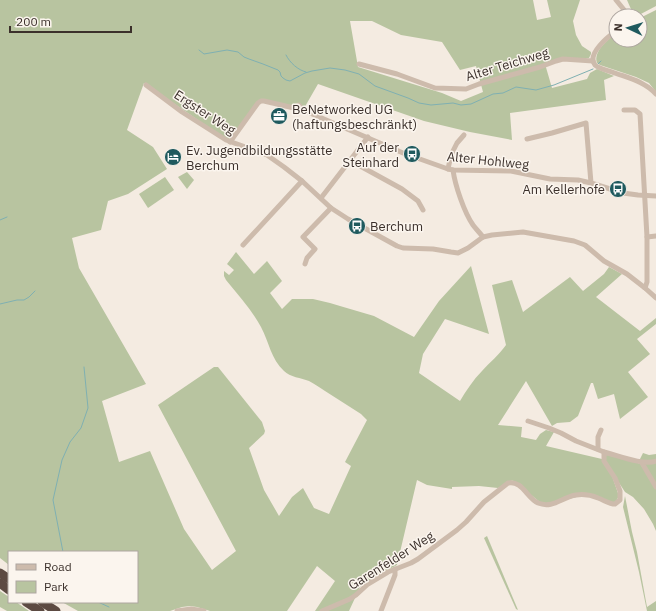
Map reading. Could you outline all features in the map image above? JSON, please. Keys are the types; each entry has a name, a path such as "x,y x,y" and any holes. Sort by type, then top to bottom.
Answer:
{"highway":[{"path":"0,583 8,589"},
{"path":"28,603 40,611"},
{"path":"44,603 56,611"}],"street":[{"path":"608,37 599,46 594,55 593,61 596,65 602,69 643,83 656,94"},
{"name":"Alter Teichweg","path":"359,64 397,74 435,88 460,90 563,59 593,61"},
{"name":"Ergster Weg","path":"146,85 182,112 222,138 267,155 302,181 332,208 390,243 403,248 458,252 468,248 484,237 492,235 523,232 557,238 580,243 588,247 604,261 627,274 656,298"},
{"name":"Alter Hohlweg","path":"230,142 261,101 294,108 299,105 303,110 403,153 450,170 511,171 550,179 578,180 623,193 656,196"},
{"path":"624,110 635,110 640,114 648,237 647,282 645,288"},
{"path":"527,139 586,123 591,183"},
{"path":"464,135 457,143 451,155 450,170 467,213 473,224 484,237"},
{"path":"321,198 368,137"},
{"path":"351,161 402,189 418,201 423,210"},
{"path":"243,245 302,181"},
{"path":"305,264 307,258 315,249 304,237 332,208"},
{"path":"648,237 656,236"},
{"path":"528,421 549,428 604,452 642,463 656,461"},
{"path":"598,449 598,437 601,430"},
{"name":"Garenfelder Weg","path":"322,611 350,599 368,584 388,572 418,559 457,530 484,502 510,482 518,485 535,502 544,505 578,495 590,496 610,504 615,504 620,500 620,491 604,461 604,452"},
{"path":"642,463 656,487"},
{"path":"380,611 395,576 395,569"},
{"path":"177,611 191,609 204,611"}],"green space":[{"path":"0,0 533,0 537,20 551,17 547,0 580,0 573,21 576,35 582,46 591,52 589,58 561,58 545,64 552,88 587,79 590,73 597,69 614,76 604,80 606,100 510,113 512,140 424,121 318,84 303,110 299,105 294,108 261,101 230,142 144,83 127,130 153,147 167,169 128,194 108,201 101,230 72,238 79,268 146,384 102,401 119,462 150,451 184,529 212,570 236,551 158,405 214,367 218,367 262,422 265,431 264,434 249,448 264,490 279,516 292,497 303,488 314,508 329,514 351,466 345,462 367,420 361,414 313,383 289,375 276,361 264,333 254,315 224,276 224,271 229,275 234,270 227,264 236,252 254,274 267,261 282,281 270,293 282,309 292,299 313,299 374,316 414,337 439,301 471,266 489,334 445,319 423,354 419,373 460,401 476,378 506,345 492,285 512,280 523,312 570,277 583,291 604,274 609,267 622,274 596,297 640,331 656,318 656,324 637,339 650,354 628,372 648,397 620,419 614,394 598,399 593,383 591,383 578,416 570,422 557,423 552,426 526,381 498,425 522,427 521,437 536,440 540,434 546,430 554,432 546,446 602,459 611,473 619,496 615,503 589,494 552,503 541,503 514,481 507,482 498,488 479,486 452,487 452,489 427,485 417,480 397,565 361,585 349,611 315,611 335,581 317,566 287,611 210,611 190,606 170,611 78,611 64,603 138,603 138,551 8,551 8,564 0,558","holes":["350,21 372,21 401,35 442,42 460,70 476,66 483,92 461,101 442,93 358,67"]},
{"path":"627,0 656,0 656,6 648,10 648,8 630,8"},
{"path":"656,10 656,92 649,83 600,65 597,63 596,59 599,50 608,40 608,48 648,48 648,14"},
{"path":"187,172 194,180 187,189 178,177"},
{"path":"165,177 174,190 148,208 139,194"},
{"path":"643,453 649,455 656,454 656,484 639,461"},
{"path":"607,454 641,464 656,489 656,531 644,509 633,497 625,492 606,463"},
{"path":"625,496 647,607 656,601 656,611 647,611 623,507"},
{"path":"487,536 518,610 516,609 484,538"},
{"path":"0,591 8,596 8,603 17,603 29,611 7,611 0,607"}],"waterway":[{"path":"199,50 204,54 227,50 238,52 244,57 278,70 283,78 290,81 312,71 330,68 345,70 359,74 375,86 419,103 431,105 453,103 461,105 471,104 493,94 503,93 516,87 536,90 554,85 593,69"},
{"path":"286,55 294,66 306,72"},
{"path":"598,64 601,61"},
{"path":"0,220 7,217"},
{"path":"0,304 24,300 35,291"},
{"path":"63,551 53,500 62,460 70,442 81,428 88,408 84,367"},
{"path":"100,603 109,607"}],"place":[{"name":"BeNetworked UG (haftungsbeschränkt)","path":"279,116"},
{"name":"Auf der Steinhard","path":"412,154"},
{"name":"Ev. Jugendbildungsstätte Berchum","path":"173,157"},
{"name":"Am Kellerhofe","path":"618,189"},
{"name":"Berchum","path":"357,226"}]}
